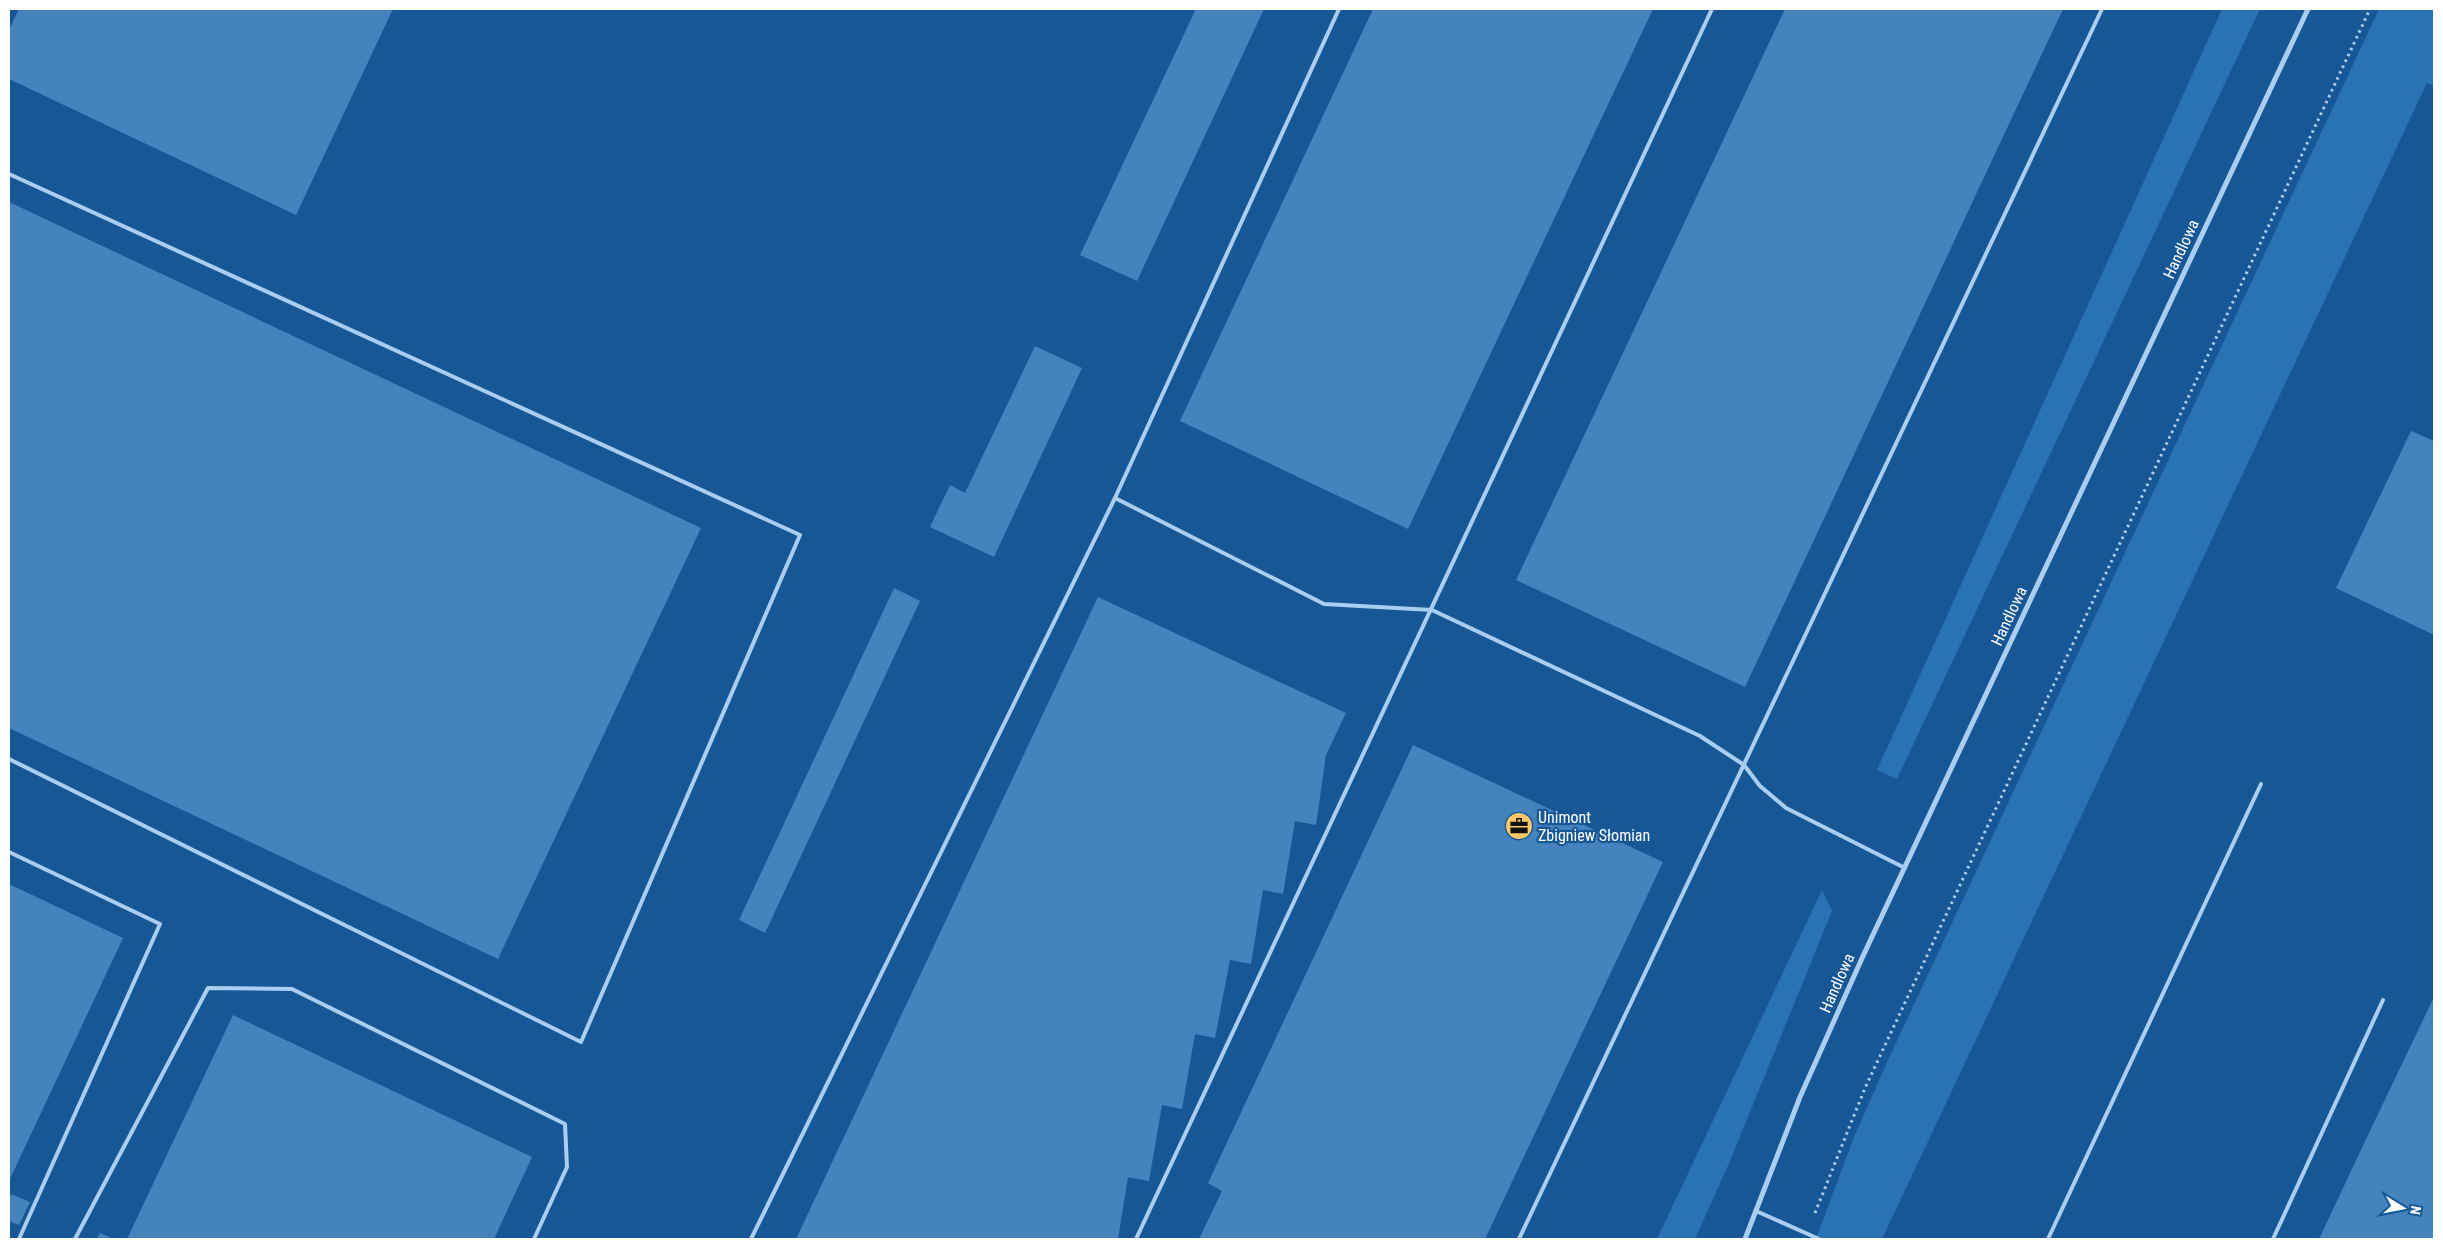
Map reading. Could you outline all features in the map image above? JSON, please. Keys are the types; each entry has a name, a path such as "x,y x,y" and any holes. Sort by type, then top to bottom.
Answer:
{"street":[{"name":"Handlowa","path":"1746,1239 1800,1097 1905,868 2308,9"}],"lane":[{"path":"751,1239 1115,498 1339,9"},
{"path":"1136,1239 1712,9"},
{"path":"1519,1239 2102,9"},
{"path":"9,174 800,535 580,1042 9,759"},
{"path":"1115,498 1324,604 1432,610 1700,736 1744,765 1760,786 1786,808 1905,868"},
{"path":"2048,1239 2261,784"},
{"path":"9,852 160,924 19,1239"},
{"path":"75,1239 208,988 292,989 565,1124 567,1167 534,1239"},
{"path":"2273,1239 2383,1000"},
{"path":"1756,1211 1819,1239"}],"path":[{"path":"1808,1234 1865,1088 2370,9"}],"shaded area":[{"path":"2222,9 2260,9 1897,779 1877,770"},
{"path":"2379,9 2434,9 2434,86 2427,83 1882,1239 1816,1239 1854,1137 1888,1060"},
{"path":"1822,890 1832,911 1730,1161 1695,1239 1657,1239"}],"building":[{"path":"19,9 393,9 296,215 9,79 9,30"},
{"path":"1196,9 1264,9 1137,281 1080,255"},
{"path":"1373,9 1653,9 1408,529 1180,421"},
{"path":"1785,9 2063,9 1745,687 1516,580"},
{"path":"9,202 701,528 498,959 9,728"},
{"path":"1035,346 1082,368 994,557 930,527 950,485 965,493"},
{"path":"2411,431 2434,441 2434,635 2336,588"},
{"path":"894,588 920,601 765,933 739,920"},
{"path":"1098,597 1346,713 1326,755 1316,825 1295,821 1283,894 1263,890 1251,964 1230,960 1215,1038 1195,1034 1182,1109 1162,1105 1149,1181 1128,1177 1118,1239 796,1239"},
{"path":"1413,745 1663,862 1485,1239 1199,1239 1222,1191 1208,1183"},
{"path":"9,884 123,938 9,1181"},
{"path":"2434,997 2434,1239 2319,1239 2368,1135"},
{"path":"233,1015 532,1157 494,1239 127,1239"},
{"path":"11,1194 30,1202 19,1225 9,1221 9,1199"},
{"path":"100,1233 114,1239 97,1239"}],"place":[{"name":"Unimont Zbigniew Słomian","path":"1519,826"}]}
